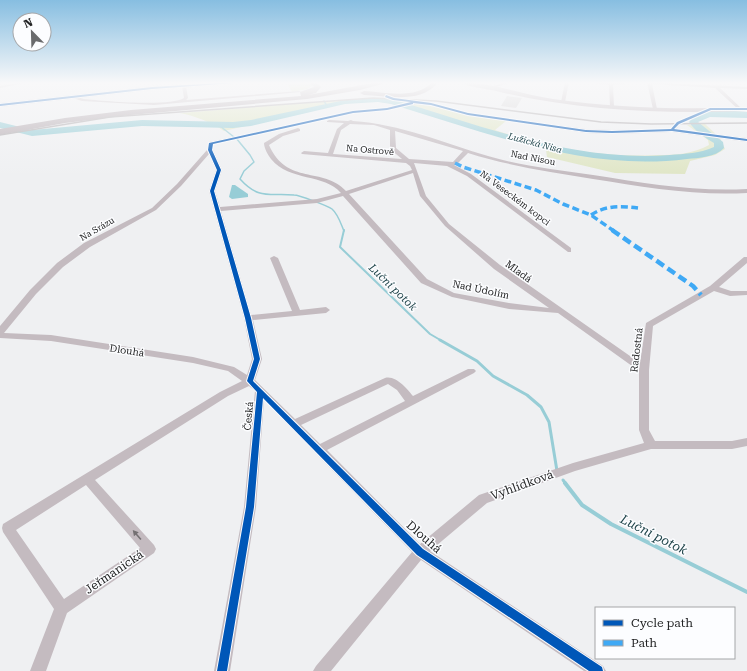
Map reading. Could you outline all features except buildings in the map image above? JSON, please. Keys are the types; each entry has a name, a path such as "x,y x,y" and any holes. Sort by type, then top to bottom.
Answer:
{"highway":[{"path":"0,131 104,113"},
{"path":"36,124 121,113"}],"street":[{"path":"321,120 347,113"},
{"path":"465,113 586,131 612,132 672,130 747,140"},
{"path":"672,130 678,124 702,113"},
{"name":"Nad Nisou","path":"321,120 351,121 374,124 454,146 466,152 510,163 572,175 682,191 747,191"},
{"name":"Na Srázu","path":"0,332 34,292 60,265 92,242 154,209 179,185 210,150 212,143 321,120"},
{"name":"Nad Údolím","path":"321,120 271,140 266,144 277,164 289,172 331,182 346,193 424,281 452,295 509,306 557,311"},
{"name":"Na Ostrově","path":"330,155 339,128 351,121"},
{"name":"Na Ostrově","path":"392,129 393,149 410,162"},
{"path":"38,671 62,608 4,530 224,394 250,381 257,359 248,318 212,191 220,170 210,150"},
{"path":"448,164 455,163 466,152"},
{"name":"Na Ostrově","path":"304,153 448,164"},
{"name":"Mladá","path":"410,162 413,165 423,196 447,224 497,267 557,311 644,370"},
{"name":"Na Veseckém kopci","path":"448,164 474,179 568,250"},
{"path":"218,209 316,201 414,171"},
{"path":"274,258 297,313"},
{"name":"Radostná","path":"651,445 644,430 644,370 649,325 713,288 747,259"},
{"path":"713,288 730,294 747,293"},
{"path":"248,318 326,310"},
{"name":"Dlouhá","path":"0,336 51,338 193,360 231,369 250,381"},
{"path":"318,450 471,371"},
{"path":"294,424 388,380 401,388 412,402"},
{"name":"Česká","path":"222,671 250,507 260,390 250,381"},
{"name":"Dlouhá","path":"260,390 420,552 598,671"},
{"name":"Vyhlídková","path":"321,671 420,552 483,499 573,467 651,445 732,445 747,442"},
{"name":"Jeřmanická","path":"62,608 148,549 87,478"}],"green space":[{"path":"181,113 300,113 224,131 203,120"},
{"path":"425,113 463,113 506,121 495,130 555,147 596,153 637,156 671,155 691,152 703,148 709,145 708,140 687,125 705,124 720,138 725,149 715,155 690,161 685,174 615,173 547,157 546,150"}],"water":[{"path":"232,185 235,185 248,194 248,197 232,199 229,197"}],"waterway":[{"name":"Lužická Nisa","path":"0,125 32,133 142,123 233,125 251,123 294,113"},
{"name":"Lužická Nisa","path":"430,113 538,146 573,153 645,159 681,157 710,152 719,148 718,142 698,128 693,122 697,118 710,114 747,115"},
{"name":"Luční potok","path":"220,126 234,137"},
{"name":"Luční potok","path":"236,138 254,162 244,171 240,179 247,186 259,193 271,195 297,195 332,209 339,219 344,231"},
{"name":"Luční potok","path":"344,231 340,247 430,334 442,341"},
{"name":"Luční potok","path":"440,340 477,361 493,376 527,395 541,407 549,422 557,471"},
{"name":"Luční potok","path":"563,480 566,484"},
{"name":"Luční potok","path":"565,483 582,505 611,524 747,592"}],"railway":[{"path":"0,135 110,117 161,113"},
{"path":"533,113 601,122 651,124 747,123"}],"marked path":[{"path":"455,163 463,167 536,190 563,204 591,215 693,286 701,295"},
{"path":"591,215 608,207 620,206 638,208"}],"cycle path":[{"path":"347,113 211,143 210,150 219,170 212,191 248,318 257,359 250,381 420,552 598,671"},
{"path":"465,113 586,131 612,132 672,130 678,123 701,113"},
{"path":"672,130 747,140"},
{"path":"222,671 250,507 260,390"}]}
